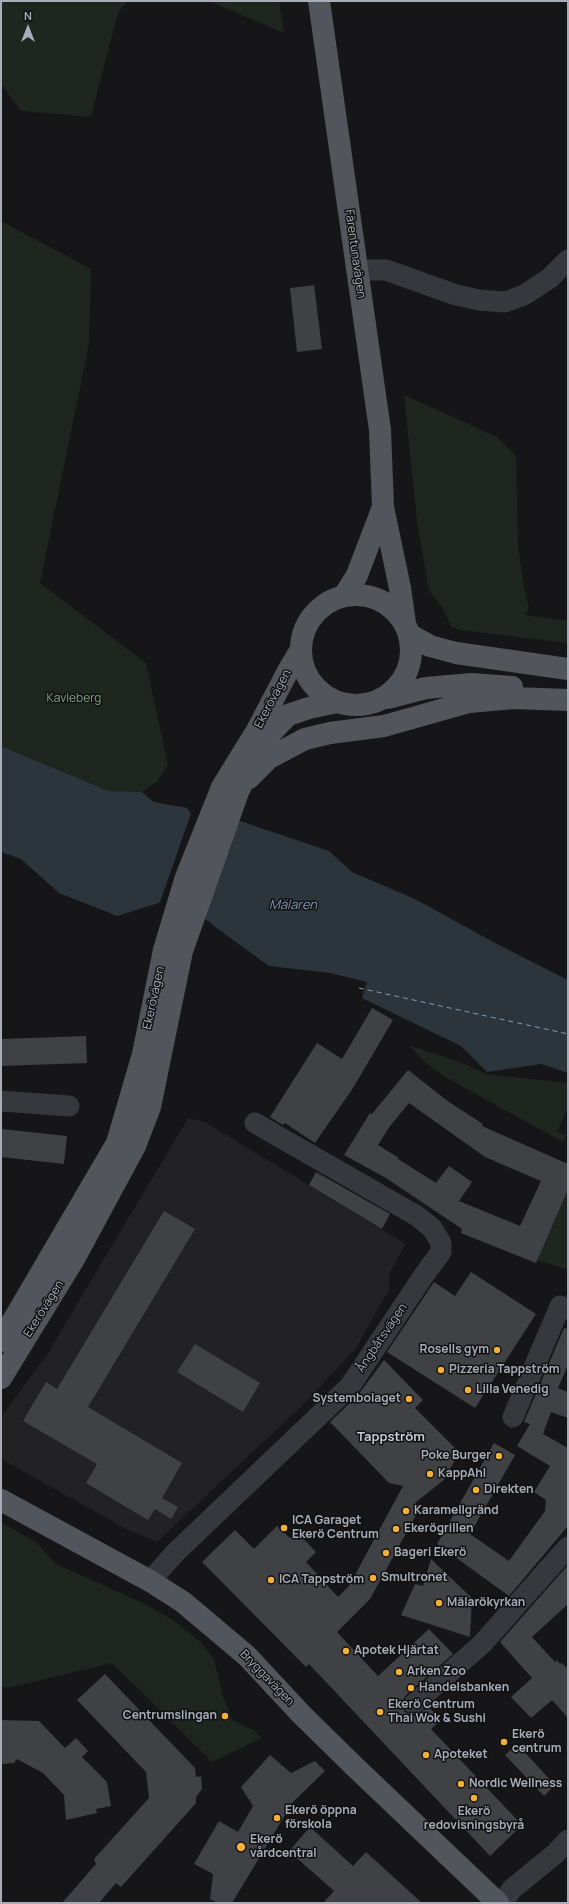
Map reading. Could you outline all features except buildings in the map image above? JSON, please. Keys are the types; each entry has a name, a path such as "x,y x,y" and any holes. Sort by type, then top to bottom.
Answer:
{"main road":[{"name":"Färentunavägen","path":"319,1 380,430 383,507 408,629"},
{"name":"Färentunavägen","path":"344,596 357,575 383,507"},
{"path":"568,668 456,653 430,646 408,629 389,605 370,596 344,596 326,603 312,617 302,639 300,651 302,665 309,680 324,696 351,706 364,705 426,688 472,684 568,692"},
{"path":"386,698 402,683 408,672 411,649 408,629"},
{"name":"Ekerövägen","path":"1,1378 74,1259 135,1146 150,1108 182,951 233,789 256,732 300,651"},
{"name":"Ekerövägen","path":"233,789 269,758 305,739 330,733 384,726 469,702 514,698 568,700"},
{"name":"Ekerövägen","path":"1,1341 117,1143 143,1054 166,942 186,877 233,789 262,742 288,715 309,708 337,702"},
{"name":"Bryggavägen","path":"1,1500 150,1581 183,1602 247,1656 339,1751 498,1903"}],"street":[{"path":"358,270 386,270 456,295 479,300 505,302 524,295 550,278 568,260"},
{"path":"1,1101 68,1106"},
{"name":"Ångbåtsvägen","path":"150,1581 176,1552 350,1386 441,1252 441,1243 432,1228 417,1216 255,1123"},
{"path":"513,1417 564,1307"},
{"path":"414,1704 445,1682 482,1644 568,1547"},
{"path":"502,1903 512,1889 555,1854 568,1840"}],"shaded area":[{"path":"188,1118 205,1122 406,1244 389,1274 389,1290 356,1348 309,1399 157,1542 128,1530 3,1460 1,1454 1,1417 48,1353"}],"green space":[{"path":"1,1 128,1 118,12 91,117 21,111 1,84"},
{"path":"209,1 279,1 284,33"},
{"name":"Kavleberg","path":"1,221 91,269 89,344 40,583 146,663 168,765 157,781 142,792 109,791 1,746"},
{"path":"404,395 497,437 516,456 518,547 525,592 529,607 525,615 568,621 568,643 460,630 451,626 442,607 429,590 417,521"},
{"path":"409,1045 465,1064 486,1074 568,1083 568,1108 557,1132 566,1135 563,1142 447,1078 423,1061"},
{"path":"568,1191 568,1270 537,1260"},
{"path":"1,1522 37,1543 56,1564 145,1604 173,1620 201,1642 214,1659 223,1696 232,1720 253,1730 262,1738 212,1762 112,1663 8,1688 1,1686"}],"water":[{"name":"Mälaren","path":"1,746 109,791 142,792 154,802 187,808 208,837 231,829 240,821 329,851 352,872 415,899 495,943 568,980 568,1073 541,1064 487,1072 461,1046 362,998 367,982 330,973 269,966 218,929 178,897 117,916 59,893 21,859 1,852"}],"pier":[{"path":"192,811 209,835 177,899 159,905"}],"ferry route":[{"path":"359,988 568,1034"}],"place":[{"name":"Rosells gym","path":"497,1350"},
{"name":"Pizzeria Tappström","path":"441,1370"},
{"name":"Lilla Venedig","path":"468,1390"},
{"name":"Systembolaget","path":"409,1399"},
{"name":"Poke Burger","path":"499,1456"},
{"name":"KappAhl","path":"430,1474"},
{"name":"Direkten","path":"476,1490"},
{"name":"Karamellgränd","path":"406,1511"},
{"name":"ICA Garaget Ekerö Centrum","path":"284,1528"},
{"name":"Ekerögrillen","path":"396,1529"},
{"name":"Bageri Ekerö","path":"386,1553"},
{"name":"Smultronet","path":"373,1578"},
{"name":"ICA Tappström","path":"271,1580"},
{"name":"Mälarökyrkan","path":"439,1603"},
{"name":"Apotek Hjärtat","path":"346,1651"},
{"name":"Arken Zoo","path":"399,1672"},
{"name":"Handelsbanken","path":"411,1688"},
{"name":"Ekerö Centrum Thai Wok & Sushi","path":"380,1712"},
{"name":"Centrumslingan","path":"225,1716"},
{"name":"Ekerö centrum","path":"504,1742"},
{"name":"Apoteket","path":"426,1755"},
{"name":"Nordic Wellness","path":"461,1784"},
{"name":"Ekerö redovisningsbyrå","path":"474,1798"},
{"name":"Ekerö öppna förskola","path":"277,1818"},
{"name":"Ekerö vårdcentral","path":"241,1847"}],"district":[{"name":"Tappström","path":"391,1437"}]}
